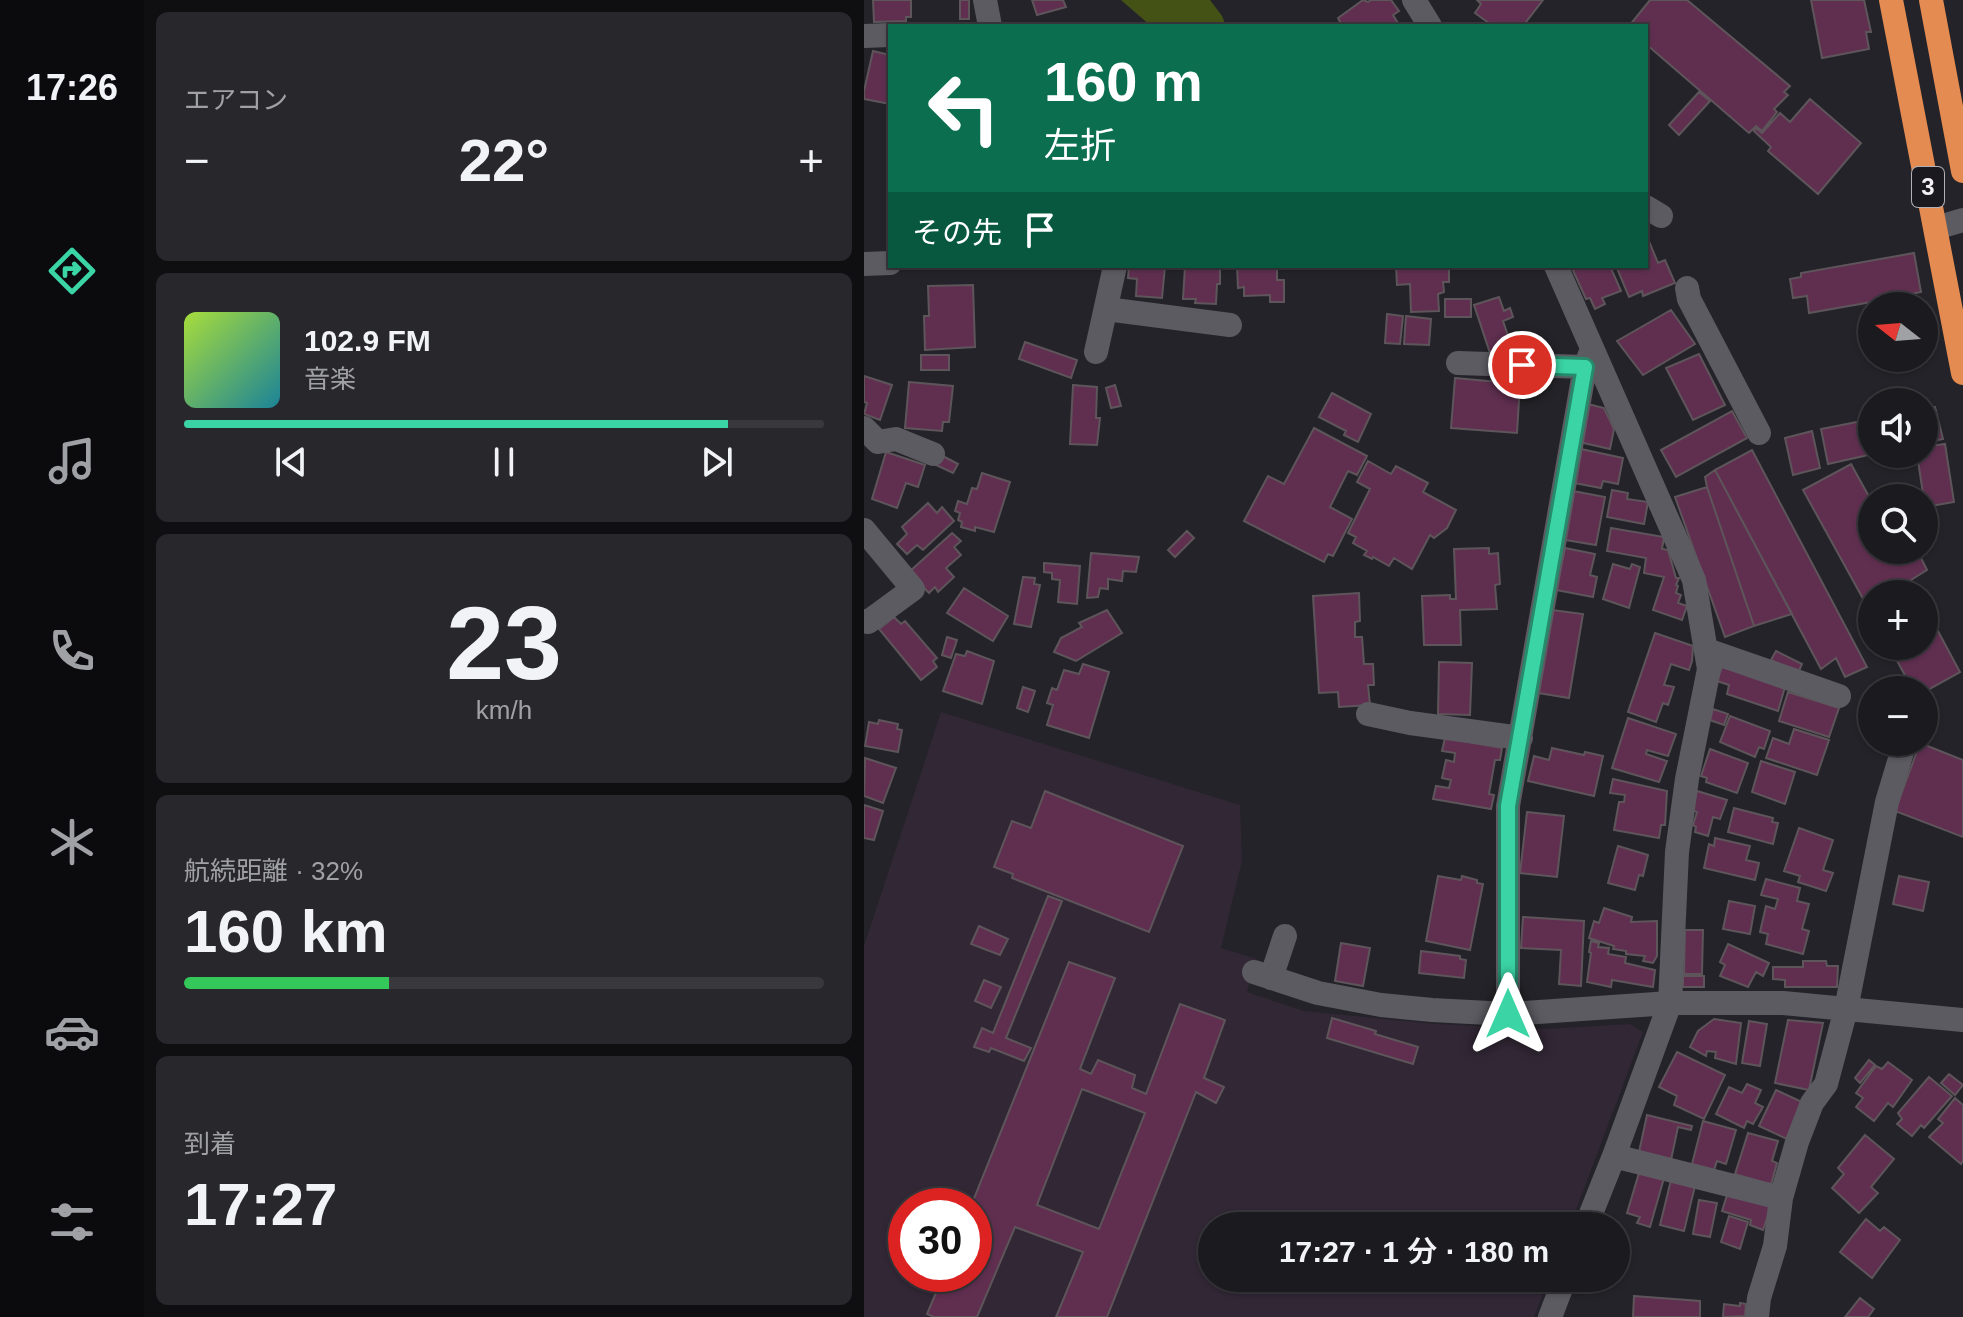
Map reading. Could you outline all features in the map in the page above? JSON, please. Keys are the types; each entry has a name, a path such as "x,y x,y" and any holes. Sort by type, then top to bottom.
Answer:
{"highway":[{"name":"3","path":"1891,0 1963,373"},
{"name":"3","path":"1931,0 1963,171"}],"street":[{"path":"985,0 990,24"},
{"path":"1414,0 1429,24"},
{"path":"864,36 888,35"},
{"path":"1936,228 1963,220"},
{"path":"864,264 888,263"},
{"path":"1096,352 1115,268"},
{"path":"1557,268 1589,358 1694,580 1709,669 1687,779 1677,852 1670,1003 1592,1212"},
{"path":"1687,288 1689,299 1759,433"},
{"path":"1106,309 1230,325"},
{"path":"1458,363 1589,358"},
{"path":"1508,1014 1508,806 1589,358"},
{"path":"864,428 878,442 896,439 933,454"},
{"path":"864,530 913,589 868,622 864,621"},
{"path":"1707,650 1839,696"},
{"path":"1368,714 1521,738"},
{"path":"1757,1317 1759,1298 1775,1246 1781,1198 1797,1142 1812,1103 1826,1084 1846,1009 1887,802 1901,756"},
{"path":"1285,936 1263,975 1318,993 1381,1005 1508,1014 1670,1003 1783,1003 1963,1020"},
{"path":"1614,1156 1781,1198"},
{"path":"1550,1317 1560,1292"}],"shaded area":[{"path":"941,712 1240,805 1242,861 1221,948 1257,959 1247,992 1304,1011 1436,1024 1545,1029 1630,1024 1643,1032 1575,1212 1198,1212 1198,1292 1544,1292 1534,1317 864,1317 864,946"}],"green space":[{"path":"1121,0 1210,0 1225,24 1149,24"}],"building":[{"path":"873,0 911,0 911,17 906,17 906,21 874,22"},
{"path":"960,0 969,0 969,19 960,19"},
{"path":"1032,0 1063,0 1066,7 1037,15"},
{"path":"1363,0 1391,0 1399,11 1393,15 1397,24 1341,24 1338,18"},
{"path":"1477,0 1543,0 1525,24 1490,24 1475,13 1481,4"},
{"path":"1650,0 1687,0 1790,86 1784,92 1788,95 1774,109 1777,112 1762,131 1756,126 1749,133 1648,46 1648,24 1631,24"},
{"path":"1811,0 1864,0 1871,32 1866,32 1869,49 1822,58"},
{"path":"873,51 888,55 888,104 864,99"},
{"path":"1699,92 1710,101 1679,135 1669,125"},
{"path":"1810,99 1861,143 1818,194 1768,151 1771,147 1754,131 1756,128 1762,133 1780,113 1790,122"},
{"path":"1648,239 1658,263 1665,260 1675,283 1643,296 1642,291 1629,297 1617,268 1648,268"},
{"path":"1914,253 1921,292 1858,292 1858,304 1809,313 1807,296 1793,298 1790,279 1801,277 1801,273"},
{"path":"1129,268 1165,268 1162,298 1136,296 1137,279 1128,278"},
{"path":"1185,268 1220,268 1216,304 1183,299"},
{"path":"1237,268 1277,268 1277,280 1284,280 1284,302 1270,302 1270,295 1244,296 1244,287 1238,288"},
{"path":"1396,268 1449,268 1449,282 1443,282 1444,292 1438,294 1439,311 1411,312 1410,284 1397,285"},
{"path":"1572,268 1611,268 1621,291 1602,298 1605,304 1595,309 1590,298 1586,299"},
{"path":"973,285 975,347 925,350 924,316 929,316 928,286"},
{"path":"1499,297 1504,311 1510,308 1513,317 1503,321 1512,347 1490,353 1474,305"},
{"path":"1445,299 1471,299 1471,317 1445,317"},
{"path":"1671,310 1695,344 1643,375 1617,341"},
{"path":"1387,314 1403,316 1400,344 1385,343"},
{"path":"1406,316 1431,319 1429,345 1404,344"},
{"path":"1025,342 1077,360 1071,378 1019,359"},
{"path":"1699,354 1725,405 1693,420 1666,368"},
{"path":"921,355 949,355 949,370 921,370"},
{"path":"864,376 892,385 880,420 864,414 867,403 864,402"},
{"path":"1455,378 1520,384 1517,433 1451,428"},
{"path":"909,382 953,386 949,422 943,422 942,431 905,428"},
{"path":"1073,385 1097,387 1096,418 1100,418 1097,445 1070,444"},
{"path":"1115,385 1121,406 1111,408 1106,388"},
{"path":"1332,393 1371,414 1358,442 1344,435 1346,431 1319,417"},
{"path":"1588,404 1604,408 1614,429 1610,449 1579,442"},
{"path":"1732,411 1747,438 1676,477 1661,450"},
{"path":"1938,419 1943,439 1938,440"},
{"path":"1858,422 1858,457 1828,464 1821,429"},
{"path":"1314,428 1367,456 1357,475 1348,471 1330,507 1352,519 1333,556 1328,554 1324,562 1244,521 1268,476 1284,484"},
{"path":"1812,431 1820,468 1793,475 1785,438"},
{"path":"1945,444 1954,502 1938,505 1938,484 1922,484 1919,468 1938,468 1938,445"},
{"path":"1581,449 1623,458 1618,484 1603,481 1601,488 1574,483"},
{"path":"1752,450 1858,650 1858,660 1863,660 1867,667 1845,677 1836,658 1821,669 1715,470"},
{"path":"886,452 925,465 918,487 906,483 897,508 872,499"},
{"path":"939,454 958,464 953,473 934,464"},
{"path":"1368,461 1391,474 1396,466 1428,483 1423,492 1456,510 1447,528 1434,538 1430,535 1412,569 1394,558 1389,566 1364,555 1367,551 1353,543 1356,537 1348,533 1370,489 1357,482"},
{"path":"1851,464 1862,484 1858,484 1858,564 1924,564 1927,570 1911,580 1858,580 1858,590 1803,490"},
{"path":"1715,470 1792,614 1754,626 1707,487 1705,477"},
{"path":"982,473 1010,482 994,532 961,527 962,522 958,520 960,513 955,511 958,501 967,504 972,488 977,489"},
{"path":"1707,487 1754,626 1725,637 1675,497"},
{"path":"1612,490 1628,493 1627,499 1648,502 1644,524 1607,517"},
{"path":"1573,491 1605,497 1596,545 1565,540"},
{"path":"928,503 937,513 942,507 954,521 923,550 917,545 907,554 897,544 907,534 902,527"},
{"path":"1611,528 1664,537 1662,549 1668,550 1676,578 1679,578 1676,585 1676,593 1681,595 1678,603 1687,606 1682,620 1653,610 1664,577 1644,573 1646,558 1607,551"},
{"path":"1187,531 1194,538 1175,557 1168,550"},
{"path":"952,533 961,541 954,547 961,555 946,568 954,577 938,592 935,587 929,593 909,572"},
{"path":"1489,548 1489,554 1498,553 1500,584 1495,585 1497,609 1460,610 1461,645 1424,645 1422,596 1450,595 1450,599 1456,599 1454,549"},
{"path":"1565,548 1595,554 1590,575 1597,577 1593,597 1556,590"},
{"path":"1091,553 1139,557 1136,572 1123,571 1122,581 1108,579 1108,589 1100,588 1098,597 1087,598"},
{"path":"1044,563 1080,566 1077,604 1058,602 1060,580 1052,579 1052,573 1044,572"},
{"path":"1613,564 1630,569 1632,564 1640,567 1629,608 1603,599"},
{"path":"1023,577 1035,578 1034,584 1040,585 1031,627 1014,624"},
{"path":"964,588 1008,616 993,641 947,613"},
{"path":"1359,593 1360,621 1355,622 1355,637 1362,637 1364,664 1373,664 1374,685 1368,685 1370,705 1339,707 1338,692 1319,693 1313,596"},
{"path":"1107,610 1122,633 1076,661 1054,652 1061,638 1082,627 1079,623"},
{"path":"1552,610 1583,614 1569,698 1538,693"},
{"path":"894,617 901,624 905,621 937,658 933,661 937,667 921,680 879,629"},
{"path":"1938,631 1960,672 1938,684 1938,676 1905,676 1897,660 1938,660"},
{"path":"1655,633 1693,646 1689,670 1671,664 1664,685 1674,687 1668,705 1663,703 1656,722 1628,712"},
{"path":"947,637 957,640 951,658 942,655"},
{"path":"967,651 994,661 982,704 943,691 956,654 965,656"},
{"path":"1776,651 1802,664 1798,673 1771,660"},
{"path":"1439,662 1472,663 1470,715 1438,714"},
{"path":"1083,664 1109,672 1089,738 1047,725 1053,705 1047,703 1052,688 1057,690 1064,670 1079,674"},
{"path":"1722,667 1785,687 1778,711 1727,694 1729,685 1717,681"},
{"path":"1023,687 1035,691 1028,712 1017,708"},
{"path":"1788,692 1839,708 1829,737 1779,721"},
{"path":"1713,709 1728,714 1724,725 1710,720"},
{"path":"1730,716 1770,731 1764,749 1759,747 1755,757 1720,742"},
{"path":"1628,718 1676,734 1668,756 1647,750 1646,754 1667,761 1659,782 1612,768"},
{"path":"879,720 898,724 897,729 902,730 898,752 865,746 869,722 878,724"},
{"path":"1794,729 1829,740 1817,775 1766,758 1773,738 1789,744"},
{"path":"1445,738 1502,748 1500,760 1495,760 1489,794 1494,795 1491,809 1433,799 1436,786 1449,788 1451,780 1442,778 1446,760 1454,762 1455,753 1442,751"},
{"path":"1552,748 1603,756 1594,796 1528,781 1534,756 1549,760"},
{"path":"1710,749 1748,763 1737,793 1706,782 1707,778 1701,776"},
{"path":"1938,750 1963,760 1963,837 1895,811 1915,756 1938,756"},
{"path":"865,758 896,768 883,803 864,796"},
{"path":"1761,761 1795,772 1785,804 1752,792"},
{"path":"1613,779 1667,791 1665,825 1661,825 1659,838 1614,830 1619,802 1624,802 1625,795 1610,793"},
{"path":"1045,791 1183,846 1149,932 1012,878 1013,874 994,867 1012,821 1031,828"},
{"path":"1697,791 1727,800 1720,819 1713,817 1708,836 1695,832 1693,825 1697,812 1692,810"},
{"path":"864,805 883,811 874,840 864,838"},
{"path":"1734,808 1773,818 1772,822 1778,823 1773,844 1728,832"},
{"path":"1527,812 1564,816 1557,877 1520,873"},
{"path":"1799,828 1833,840 1823,870 1833,873 1826,891 1798,882 1800,876 1784,871"},
{"path":"1715,838 1750,846 1746,860 1759,863 1755,880 1704,868 1709,844 1714,846"},
{"path":"1618,846 1648,855 1643,876 1639,875 1635,890 1608,883"},
{"path":"1438,876 1461,880 1462,876 1483,884 1470,950 1426,941"},
{"path":"1899,876 1929,882 1923,911 1893,904"},
{"path":"1766,879 1800,888 1797,901 1809,904 1802,929 1809,931 1803,954 1766,944 1768,934 1760,932 1766,906 1775,909 1778,899 1761,895"},
{"path":"1048,896 1062,901 1006,1038 1031,1048 1024,1061 991,1048 989,1052 974,1047 982,1028 993,1033"},
{"path":"1729,901 1755,906 1750,934 1723,929"},
{"path":"1604,908 1632,917 1631,922 1657,921 1657,956 1653,963 1643,961 1645,956 1626,954 1626,951 1613,949 1614,946 1589,938 1594,921 1599,923"},
{"path":"1523,917 1584,921 1581,986 1559,984 1561,950 1521,948"},
{"path":"979,926 1008,939 1000,955 971,944"},
{"path":"1685,930 1703,930 1702,974 1684,974"},
{"path":"1591,941 1599,943 1598,947 1609,948 1608,954 1626,957 1625,963 1655,970 1653,987 1612,980 1611,987 1587,982"},
{"path":"1341,943 1370,948 1363,986 1335,981"},
{"path":"1728,944 1769,963 1763,976 1756,972 1748,987 1720,976 1725,965 1720,962"},
{"path":"1421,951 1460,956 1460,959 1466,960 1464,978 1419,973"},
{"path":"1803,961 1826,961 1827,966 1838,966 1837,987 1785,987 1785,980 1773,979 1773,967 1803,967"},
{"path":"1069,962 1115,978 1080,1069 1091,1074 1098,1060 1135,1075 1132,1088 1146,1094 1180,1004 1225,1020 1204,1078 1224,1087 1216,1103 1196,1092 1107,1317 1056,1317 1083,1252 1015,1227 992,1281 992,1188 978,1188","holes":["1082,1089 1145,1113 1099,1229 1037,1205"]},
{"path":"1683,976 1704,976 1704,987 1683,987"},
{"path":"984,980 1001,987 991,1008 975,1001"},
{"path":"1332,1018 1418,1047 1413,1064 1327,1038"},
{"path":"1714,1019 1741,1023 1736,1064 1715,1058 1716,1052 1707,1051 1706,1056 1690,1047 1698,1031"},
{"path":"1788,1020 1823,1023 1809,1090 1775,1083"},
{"path":"1749,1021 1767,1024 1760,1066 1742,1063"},
{"path":"1677,1052 1725,1075 1704,1119 1674,1105 1677,1096 1659,1087"},
{"path":"1869,1060 1875,1065 1860,1083 1855,1078"},
{"path":"1888,1062 1912,1080 1893,1107 1888,1103 1874,1121 1856,1107 1863,1098 1856,1093 1876,1066 1882,1069"},
{"path":"1949,1074 1963,1085 1955,1095 1941,1083"},
{"path":"1929,1077 1952,1096 1924,1128 1921,1125 1912,1136 1897,1124 1902,1119 1898,1113"},
{"path":"1747,1084 1761,1090 1755,1103 1763,1107 1753,1124 1747,1121 1744,1128 1716,1114 1729,1087 1742,1093"},
{"path":"1776,1090 1804,1103 1787,1139 1759,1126"},
{"path":"1955,1098 1963,1105 1961,1164 1929,1137 1943,1123 1938,1119"},
{"path":"1647,1115 1692,1126 1691,1130 1678,1127 1671,1160 1639,1152"},
{"path":"1703,1121 1736,1130 1726,1164 1717,1161 1714,1170 1692,1164"},
{"path":"1748,1133 1778,1141 1772,1161 1777,1163 1771,1185 1735,1174"},
{"path":"1865,1135 1894,1159 1871,1187 1878,1193 1859,1213 1832,1188 1844,1174 1838,1168"},
{"path":"1639,1173 1664,1178 1650,1227 1637,1223 1640,1217 1627,1212"},
{"path":"1671,1180 1695,1186 1684,1231 1660,1225"},
{"path":"1728,1192 1772,1204 1763,1230 1750,1225 1751,1220 1722,1211"},
{"path":"1699,1200 1717,1203 1710,1237 1693,1234"},
{"path":"1729,1216 1748,1222 1740,1249 1721,1242"},
{"path":"1866,1219 1880,1231 1884,1227 1900,1240 1872,1278 1840,1252"},
{"path":"936,1292 988,1292 977,1317 934,1317 927,1314"},
{"path":"1634,1296 1700,1301 1700,1317 1633,1317"},
{"path":"1860,1298 1874,1309 1868,1317 1845,1317"},
{"path":"1740,1303 1746,1304 1745,1316 1723,1317 1724,1304 1740,1306"}],"route":[{"path":"1508,1014 1508,806 1585,367 1522,365"}]}
